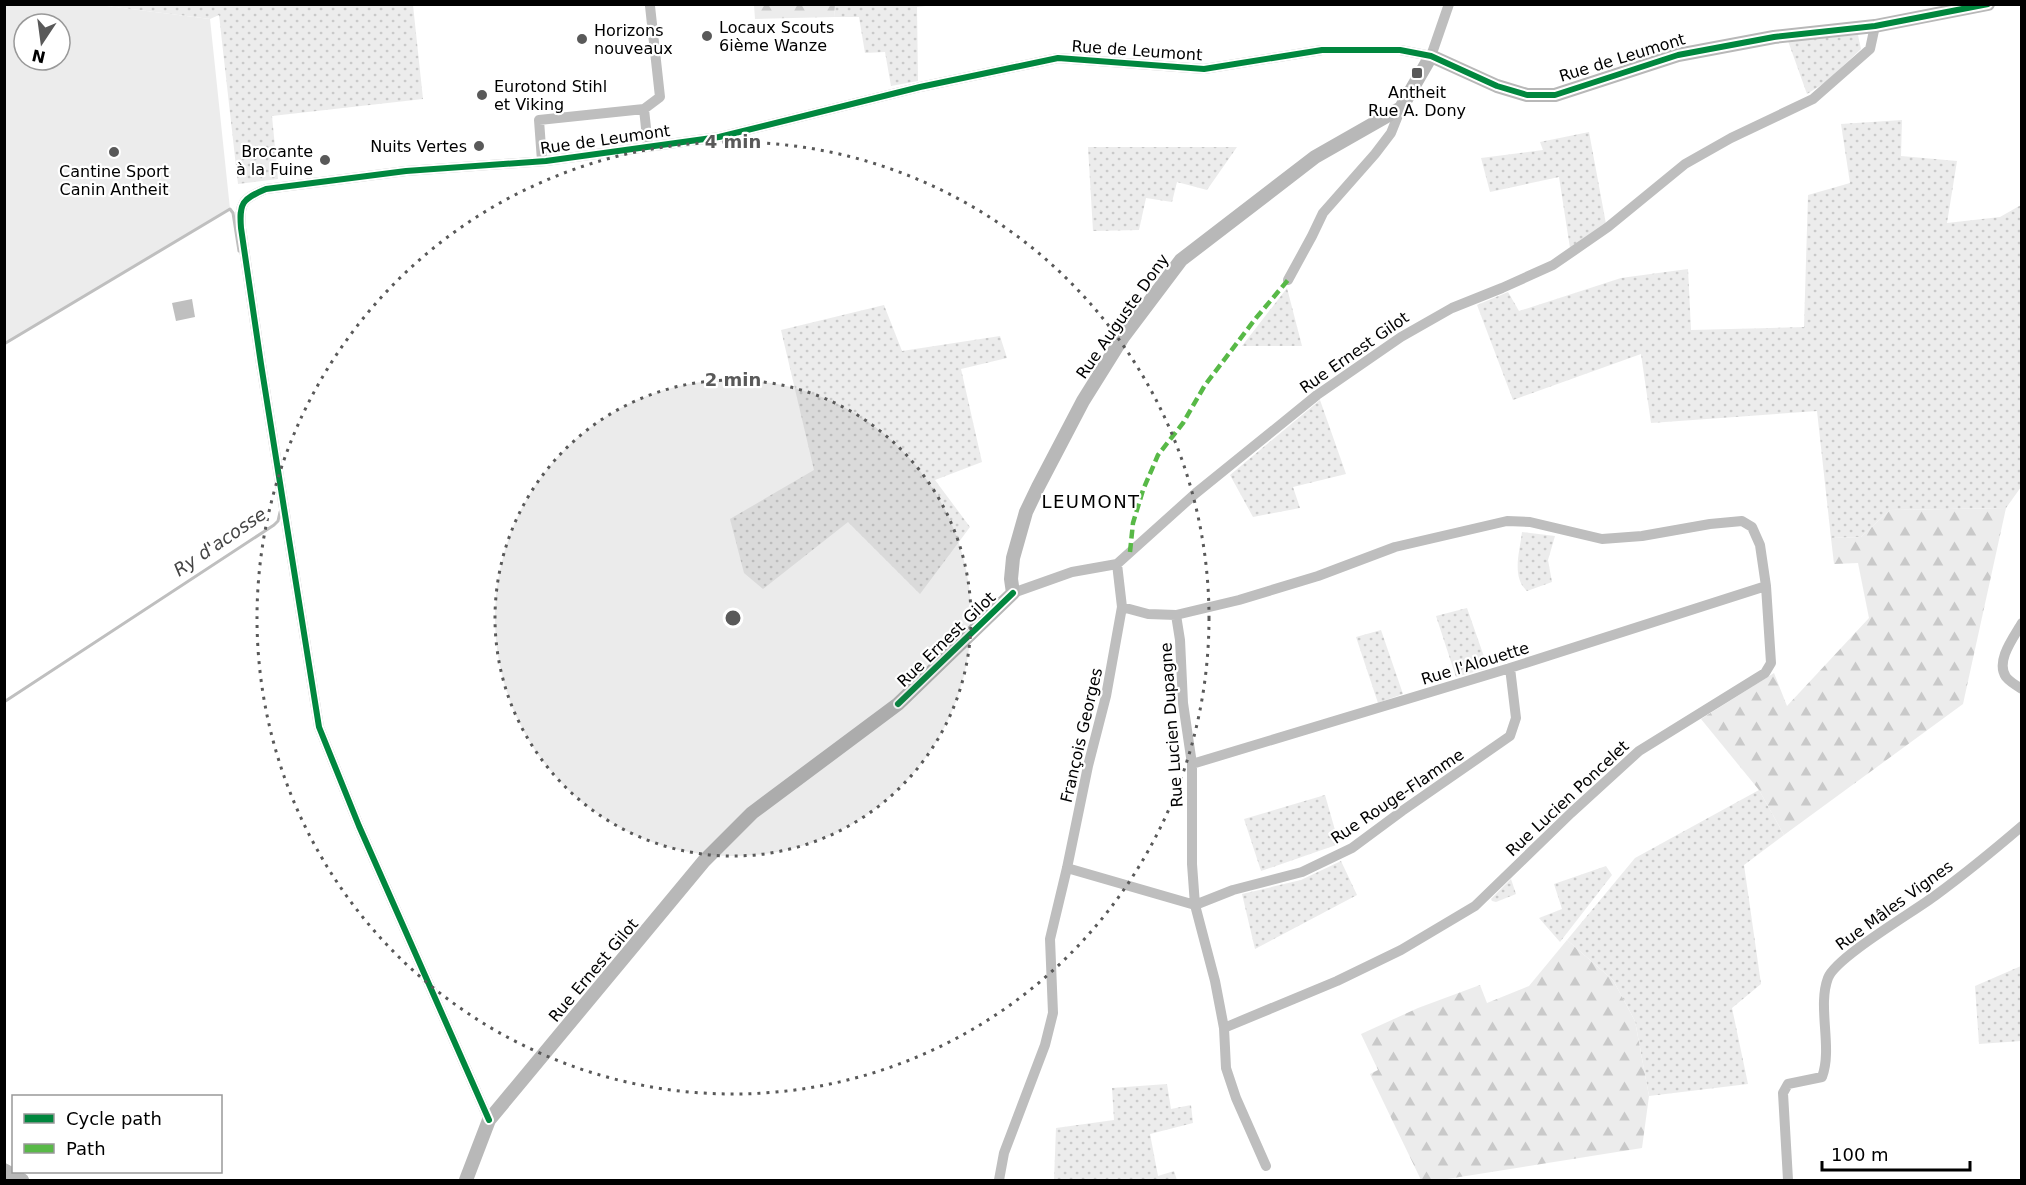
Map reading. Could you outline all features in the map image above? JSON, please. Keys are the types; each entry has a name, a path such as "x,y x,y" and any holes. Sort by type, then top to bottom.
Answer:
{"street":[{"name":"Rue de Leumont","path":"489,1120 359,826 319,727 241,228 240,212 244,201 252,195 266,189 406,171 542,161 719,137 920,87 1058,58 1204,69 1323,51 1400,50 1431,56 1497,86 1527,94 1555,95 1678,55 1774,37 1875,26 1988,4"},
{"path":"542,161 539,120 644,109 660,97 650,6"},
{"path":"1288,280 1323,213 1386,140 1394,127 1401,108 1431,56 1447,6"},
{"name":"Rue Ernest Gilot","path":"466,1180 489,1120 704,861 752,813 898,704 1013,593 1072,572 1117,564 1196,493 1317,395 1401,337 1452,308 1554,265 1608,227 1685,164 1731,138 1813,99 1870,49 1875,26"},
{"name":"Rue Auguste Dony","path":"1013,593 1011,579 1013,558 1026,512 1038,487 1083,401 1123,338 1181,260 1315,157 1401,108"},
{"path":"644,109 648,147"},
{"name":"Rue Lucien Poncelet","path":"1122,607 1148,614 1176,615 1239,600 1318,576 1395,547 1507,521 1530,522 1602,539 1642,536 1742,521 1752,527 1760,545 1766,586 1771,663 1765,673 1639,751 1475,906 1390,955 1336,981 1224,1028"},
{"name":"François Georges","path":"999,1180 1004,1153 1045,1045 1053,1013 1050,939 1088,766 1106,696 1122,607 1117,564"},
{"name":"Rue l'Alouette","path":"1192,764 1510,668 1766,586"},
{"name":"Rue Lucien Dupagne","path":"1176,615 1180,640 1183,703 1192,764 1192,864 1195,906 1215,981 1224,1028 1226,1068 1244,1118 1266,1166"},
{"path":"2022,622 2005,654 2003,669 2007,678 2022,689"},
{"name":"Rue Rouge-Flamme","path":"1195,906 1233,890 1302,872 1352,848 1510,736 1516,717 1510,668"},
{"name":"Rue Mâles Vignes","path":"1788,1180 1783,1093 1788,1084 1822,1077 1826,1067 1824,1006 1829,977 1842,960 1935,896 2022,826"},
{"path":"1067,868 1195,906"},
{"path":"4,1170 22,1180"}],"green space":[{"path":"5,4 99,5 210,19 230,209 5,344"},
{"path":"99,5 413,5 423,99 272,116 278,179 238,184 219,15 210,19"},
{"path":"754,5 835,5 834,17 755,19"},
{"path":"835,5 934,5 917,7 918,81 891,86 885,52 865,53 859,17 834,17"},
{"path":"1858,35 1861,49 1826,82 1807,94 1788,41"},
{"path":"1902,120 1901,156 1957,161 1947,223 2000,217 2021,205 2021,487 2006,508 1890,510 1861,537 1831,538 1817,411 1651,423 1641,354 1513,400 1477,305 1508,292 1519,311 1621,278 1688,269 1691,330 1804,327 1808,195 1850,183 1841,124"},
{"path":"1589,132 1606,224 1570,248 1559,177 1490,192 1481,158 1543,150 1540,142"},
{"path":"1088,147 1237,147 1207,190 1177,182 1172,202 1146,198 1139,230 1093,231"},
{"path":"1287,288 1302,346 1242,346"},
{"path":"884,305 902,351 1000,336 1007,358 961,369 982,462 935,480 970,527 920,594 848,522 763,589 744,573 730,519 814,470 781,330"},
{"path":"1320,400 1346,474 1293,487 1300,508 1253,517 1230,475"},
{"path":"2006,508 1963,704 1784,835 1759,790 1701,719 1774,673 1787,706 1869,618 1858,563 1834,564 1831,538 1861,537 1890,510"},
{"path":"1522,532 1555,536 1548,560 1552,582 1527,591 1519,579 1518,571"},
{"path":"1467,608 1488,668 1456,677 1436,616"},
{"path":"1381,630 1403,694 1378,703 1356,637"},
{"path":"1759,790 1784,835 1744,865 1761,984 1732,1008 1748,1084 1649,1096 1635,1021 1613,980 1567,940 1635,858"},
{"path":"1325,795 1339,844 1261,871 1244,819"},
{"path":"1341,861 1357,895 1255,949 1242,894 1301,880"},
{"path":"1606,866 1612,875 1560,942 1539,918 1562,909 1554,884"},
{"path":"1511,879 1516,894 1496,902 1492,901 1491,899"},
{"path":"1567,940 1613,980 1635,1021 1649,1096 1642,1148 1441,1180 1421,1180 1370,1074 1378,1070 1361,1034 1418,1008 1480,985 1487,1003 1529,986"},
{"path":"2021,966 2021,1041 1979,1044 1975,986"},
{"path":"1167,1084 1171,1109 1191,1105 1193,1123 1150,1134 1158,1176 1174,1171 1177,1180 1054,1180 1056,1128 1114,1120 1112,1088"}],"shaded area":[{"path":"192,299 195,317 176,321 172,303"}],"waterway":[{"path":"4,344 230,209 233,213 239,251"},
{"name":"Ry d'acosse","path":"4,702 274,525 278,521 280,512"}],"marked path":[{"path":"1130,552 1133,523 1143,490 1158,455 1183,423 1205,385 1288,280"}],"cycle path":[{"path":"489,1120 359,826 319,727 241,228 242,207 247,199 266,189 406,171 546,161 719,137 920,87 1058,58 1204,69 1322,50 1400,50 1431,56 1497,86 1527,95 1555,95 1678,55 1774,37 1875,26 1988,4"},
{"path":"898,704 1013,593"}],"place":[{"name":"Locaux Scouts 6ième Wanze","path":"707,36"},
{"name":"Horizons nouveaux","path":"582,39"},
{"name":"Antheit Rue A. Dony","path":"1417,73"},
{"name":"Eurotond Stihl et Viking","path":"482,95"},
{"name":"Nuits Vertes","path":"479,146"},
{"name":"Cantine Sport Canin Antheit","path":"114,152"},
{"name":"Brocante à la Fuine","path":"325,160"}],"district":[{"name":"LEUMONT","path":"1091,502"}]}
